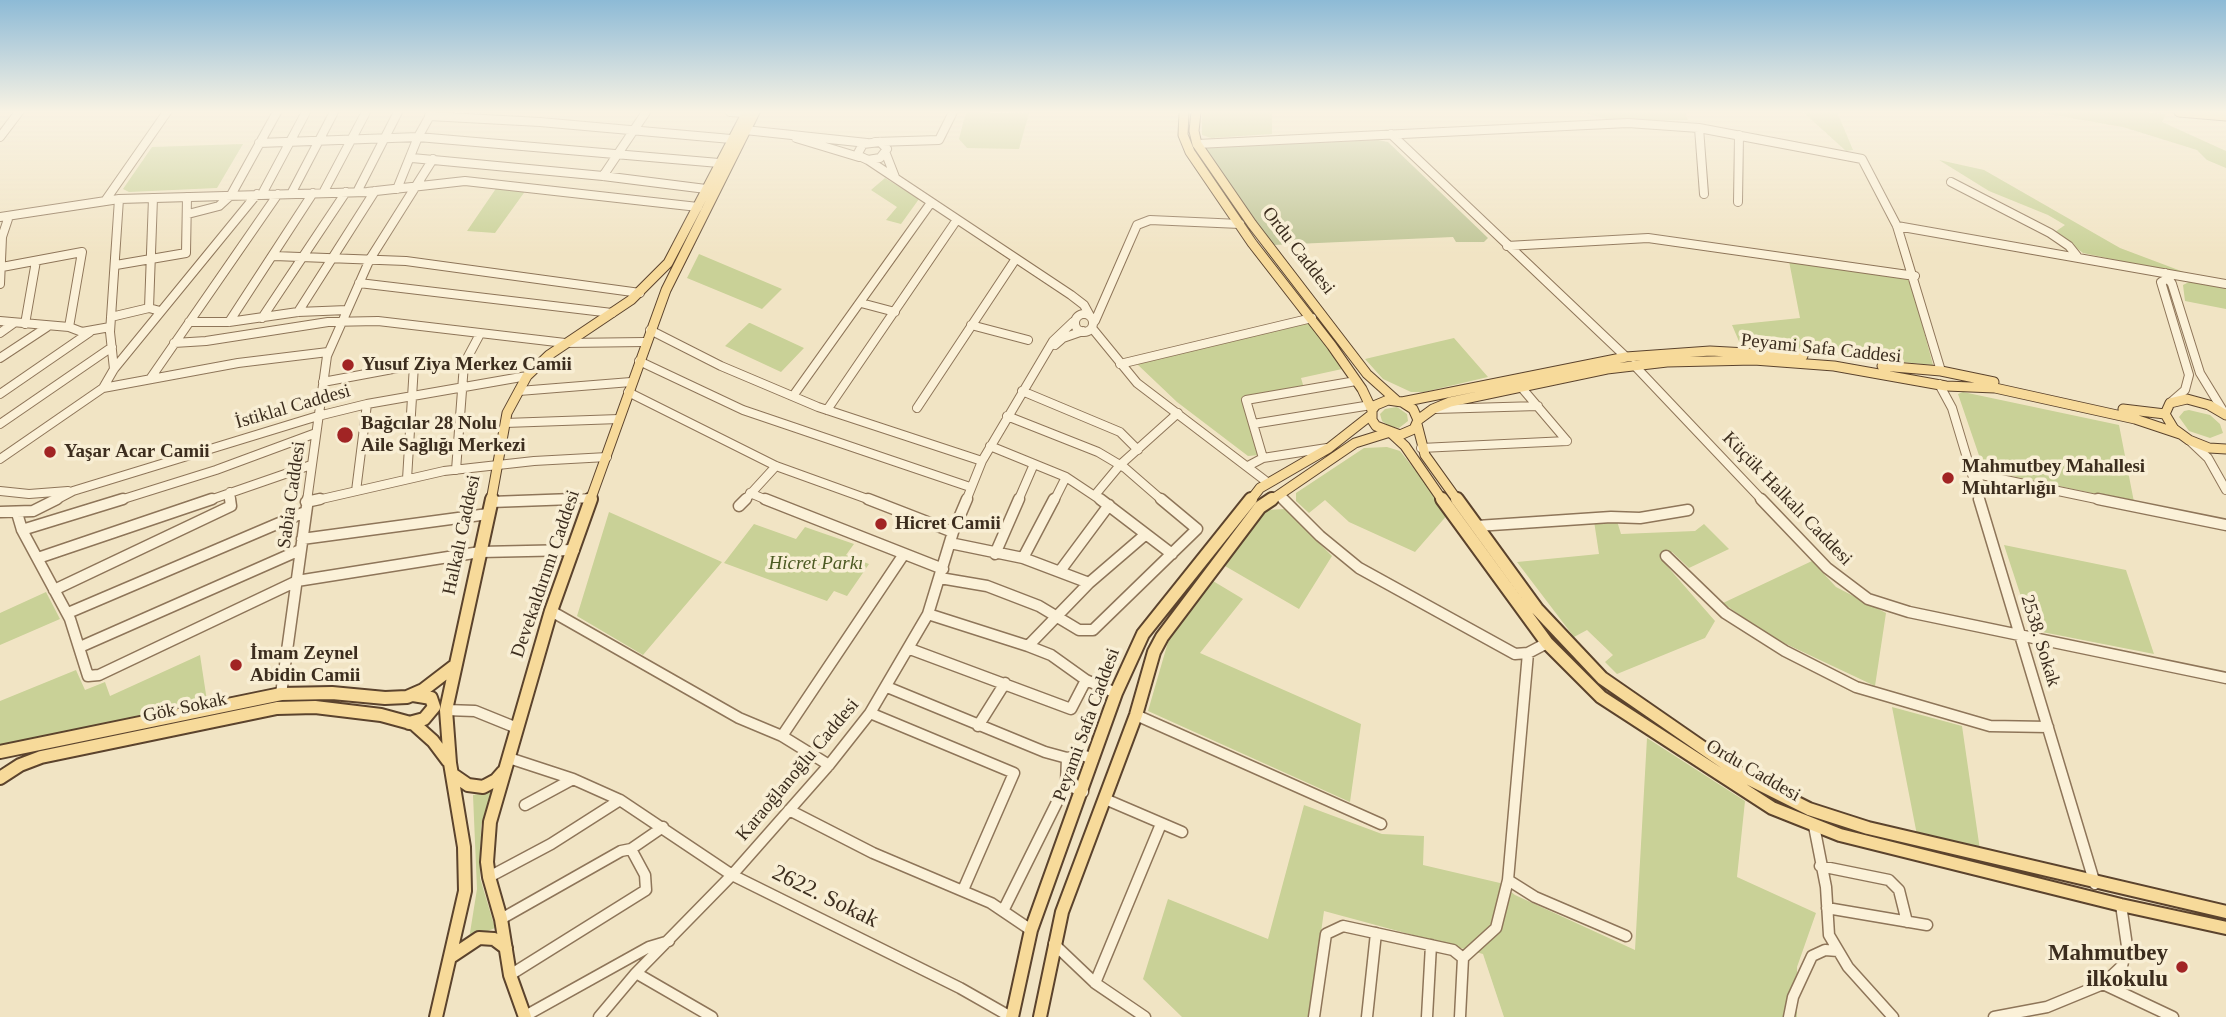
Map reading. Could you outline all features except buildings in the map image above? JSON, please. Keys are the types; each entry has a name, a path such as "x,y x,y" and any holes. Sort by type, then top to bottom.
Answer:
{"main road":[{"name":"Halkalı Caddesi","path":"452,956 465,891 464,847 451,768 446,710 453,667 491,502 507,413 527,376 565,343 640,293 668,263 721,159"},
{"path":"651,281 648,287 650,293 657,294 666,290 731,159"},
{"name":"Ordu Caddesi","path":"1196,159 1240,224 1312,317 1356,381 1371,410"},
{"name":"Ordu Caddesi","path":"1208,159 1280,263 1315,303 1367,374 1399,401"},
{"name":"Devekaldırımı Caddesi","path":"489,877 487,862 490,822 551,611 593,498 645,342 666,290"},
{"name":"Peyami Safa Caddesi","path":"1399,401 1626,357 1699,351 1762,352 1940,371 2134,412 2165,414"},
{"path":"1626,357 1634,365"},
{"name":"Peyami Safa Caddesi","path":"1418,422 1433,409 1450,402 1521,387 1634,365 1718,359 1787,362 1893,374 1953,386 1995,388 2135,419 2209,448 2226,449"},
{"path":"1939,384 1931,377 1940,371 1955,378 1953,386"},
{"path":"2184,437 2169,424 2165,414 2170,403 2187,399 2198,401 2226,414"},
{"path":"1399,401 1413,409 1418,422 1408,433 1390,434 1376,426 1371,410 1381,402 1399,401"},
{"name":"Peyami Safa Caddesi","path":"1011,1017 1031,930 1083,792 1116,693 1143,634 1234,519 1268,482 1329,448 1371,410"},
{"name":"Ordu Caddesi","path":"1418,422 1421,448 1537,609 1602,678 1745,777 1778,795 1842,820 2095,884 2226,912"},
{"name":"Ordu Caddesi","path":"1390,434 1405,446 1520,610 1547,643 1601,697 1736,787 1772,808 1814,826 1875,845 2226,928"},
{"name":"Peyami Safa Caddesi","path":"1040,1017 1062,912 1136,715 1154,652 1162,637 1249,518 1355,443 1390,434"},
{"path":"1268,482 1269,492 1281,494"},
{"path":"412,695 453,667"},
{"name":"Gök Sokak","path":"0,752 281,694 332,693 385,698 412,695"},
{"path":"409,723 424,719 434,707 431,698 412,695"},
{"name":"Gök Sokak","path":"0,778 20,765 41,757 277,708 316,707 381,715 409,723 433,741 451,768"},
{"path":"144,735 148,720"},
{"path":"451,768 468,785 482,787 496,780 509,760"},
{"path":"489,877 501,919 510,975 525,1017"},
{"path":"436,1017 452,956 479,938 494,939 506,948"}],"street":[{"path":"105,201 134,159"},
{"path":"188,214 219,206 231,195 250,159"},
{"path":"103,388 114,369 160,311 259,194 279,159"},
{"path":"291,194 309,159"},
{"path":"323,193 341,159"},
{"path":"357,192 374,159"},
{"path":"397,189 411,159"},
{"name":"Sabia Caddesi","path":"281,694 328,352 370,259 433,159"},
{"path":"438,159 706,189"},
{"path":"603,176 616,159"},
{"path":"680,159 719,163"},
{"path":"865,159 1071,295 1084,305 1091,324"},
{"path":"889,159 895,177"},
{"path":"1417,159 1626,357"},
{"path":"1701,159 1704,194"},
{"path":"1738,202 1739,159"},
{"path":"1862,159 1897,226 1940,371"},
{"path":"606,197 619,178"},
{"path":"0,284 4,217 119,199 357,192 465,181 698,207"},
{"path":"1951,182 2050,233 2069,246 2077,257"},
{"path":"298,312 375,191"},
{"path":"262,318 346,192"},
{"path":"229,322 313,193"},
{"path":"150,379 278,194"},
{"path":"116,265 186,253 187,197"},
{"path":"149,308 153,258 153,198"},
{"path":"114,369 111,322 119,199"},
{"path":"793,396 930,204"},
{"path":"1043,360 1058,341 1091,324 1137,225 1150,220 1240,224"},
{"path":"827,410 956,221"},
{"path":"1897,226 2226,285"},
{"path":"1507,246 1648,238 1914,276"},
{"path":"2,267 82,252 69,327"},
{"path":"274,256 370,259 506,273 640,293"},
{"path":"917,408 1014,260"},
{"path":"25,324 36,261"},
{"path":"2166,276 2161,282 2189,375 2185,390 2170,403"},
{"path":"2166,276 2172,284 2204,382 2226,414"},
{"path":"359,283 612,313"},
{"path":"1071,295 1076,307 1073,321 1077,329 1091,324"},
{"path":"861,303 895,312"},
{"path":"0,394 90,332 149,308 160,311"},
{"path":"189,322 229,322 298,312 347,310"},
{"path":"1043,360 1053,341 1083,315 1137,383 1268,482"},
{"path":"1120,364 1312,317"},
{"path":"0,321 69,327 90,332"},
{"path":"174,343 341,322 378,321 565,343 645,342"},
{"path":"0,333 14,323"},
{"path":"971,325 1028,340"},
{"path":"0,358 47,327"},
{"path":"650,330 721,366 827,410 982,461"},
{"path":"456,470 464,365 480,334"},
{"path":"0,424 112,346"},
{"path":"0,461 103,388 238,363 328,352"},
{"name":"Karaoğlanoğlu Caddesi","path":"598,1017 636,973 671,941 732,875 829,765 870,713 910,649 928,614 970,487 982,461 1043,360"},
{"path":"639,361 743,410 970,487"},
{"path":"323,382 414,365 407,480"},
{"name":"Küçük Halkalı Caddesi","path":"1634,365 1827,568 1856,592 1886,606 2021,637 2226,678"},
{"name":"İstiklal Caddesi","path":"0,512 33,511 73,491 318,416 367,404 527,376"},
{"path":"1263,458 1245,400 1356,381"},
{"name":"2538. Sokak","path":"1939,384 1952,408 2095,884"},
{"path":"1952,408 1953,386"},
{"path":"519,391 629,387 776,466 925,519 952,538 995,554 1023,558 1089,583"},
{"path":"1521,387 1567,441"},
{"path":"1022,391 1120,432 1138,450"},
{"path":"356,491 367,404"},
{"path":"1433,409 1538,406"},
{"path":"1253,425 1371,410"},
{"path":"1095,495 1120,465 1178,413"},
{"path":"750,493 904,554 941,574 987,586 1057,615 1079,630 1093,630 1197,530 1120,465 1098,452 1007,416"},
{"path":"505,424 618,419"},
{"path":"22,530 216,470 316,433"},
{"path":"2184,437 2208,458 2226,490"},
{"path":"1421,448 1567,441"},
{"path":"990,446 1066,477 1095,495 1172,554"},
{"path":"1248,466 1263,458 1329,448"},
{"path":"68,613 306,507 356,491 496,464 607,457"},
{"path":"995,554 1034,464"},
{"path":"38,558 311,465"},
{"path":"739,506 776,466"},
{"path":"1972,473 2226,525"},
{"path":"1023,558 1066,477"},
{"name":"İstiklal Caddesi","path":"0,491 29,494 73,491"},
{"path":"54,590 231,506 230,492"},
{"path":"1281,494 1320,536 1359,568 1514,654 1528,653 1547,643"},
{"path":"491,502 593,498"},
{"path":"1060,571 1108,505"},
{"path":"1477,526 1611,517 1640,518 1688,510"},
{"path":"22,530 33,511"},
{"path":"17,513 22,530 68,613 88,676 99,675 297,581 480,552 574,550"},
{"path":"302,539 488,514"},
{"path":"1028,646 1089,583 1146,534"},
{"path":"80,647 300,550"},
{"path":"782,736 904,554"},
{"path":"1666,556 1725,613 1785,651 1856,687 1990,726 2048,727"},
{"path":"551,611 739,718 782,736 829,765"},
{"path":"928,614 1051,655 1086,680 1116,693"},
{"path":"910,649 1071,709 1086,680"},
{"path":"1460,1017 1463,958 1496,928 1508,880 1528,653"},
{"path":"978,726 1005,683"},
{"path":"887,687 978,726 1067,758 1082,755 1093,759"},
{"path":"446,710 475,711 517,728"},
{"path":"870,713 1014,773 963,890"},
{"path":"1136,715 1381,824"},
{"path":"1003,911 1066,784 1067,758"},
{"name":"2622. Sokak","path":"509,760 573,779 620,800 732,875 960,988 1011,1017"},
{"path":"525,805 573,779"},
{"path":"1066,784 1083,792"},
{"path":"1105,799 1182,832"},
{"path":"489,877 551,844 620,800"},
{"path":"789,810 873,853 963,890 1003,911 1031,930"},
{"path":"1095,983 1161,824"},
{"path":"1814,826 1826,887 1829,935 1848,967 1893,1017"},
{"path":"501,919 621,850 631,849 663,827"},
{"path":"510,975 573,939 646,890 645,874 631,849"},
{"path":"1820,866 1889,880 1899,890 1907,922"},
{"path":"1508,880 1535,897 1626,936"},
{"path":"1994,1017 2047,1012 2104,984 2122,966 2127,946 2121,905"},
{"path":"1827,908 1927,925"},
{"path":"1314,1017 1326,934 1343,926 1453,950 1463,958"},
{"path":"1367,1017 1376,933"},
{"path":"525,1017 649,947 671,941"},
{"path":"1054,943 1095,983 1145,1017"},
{"path":"1427,1017 1431,946"},
{"path":"1789,1017 1793,997 1812,956 1825,950 1838,951"},
{"path":"636,973 712,1017"},
{"path":"2104,984 2173,1017"}],"green space":[{"path":"143,159 234,159 217,188 129,192 123,189"},
{"path":"1213,159 1406,159 1488,238 1484,242 1456,242 1453,237 1273,245"},
{"path":"2226,159 2226,168 2207,160"},
{"path":"1939,160 1984,170 2120,248 2197,277 2083,253 2055,232 2065,225 2048,215 1989,191"},
{"path":"885,178 919,199 901,224 886,220 897,207 871,190"},
{"path":"497,187 526,190 495,233 467,231"},
{"path":"699,254 782,289 762,309 687,278"},
{"path":"1789,261 1910,279 1933,365 1741,346 1732,325 1800,318"},
{"path":"2189,282 2226,288 2226,309 2185,301 2183,285"},
{"path":"1309,321 1342,369 1301,378 1304,388 1242,399 1259,455 1248,456 1177,402 1137,364"},
{"path":"749,323 804,348 781,372 725,346"},
{"path":"1454,338 1488,377 1424,392 1411,392 1383,379 1365,359"},
{"path":"1963,392 2119,425 2134,502 1984,470 1958,394"},
{"path":"1397,407 1407,414 1408,421 1399,428 1382,421 1380,414 1385,409"},
{"path":"2189,410 2210,415 2220,424 2223,433 2210,438 2189,431 2179,417"},
{"path":"1387,447 1400,451 1449,513 1415,552 1349,522 1325,500 1309,513 1296,501 1296,493 1364,448"},
{"path":"1285,509 1332,556 1299,609 1225,566 1266,510"},
{"path":"609,512 722,562 643,655 577,616"},
{"path":"1594,521 1617,521 1621,534 1695,531 1704,524 1729,549 1689,568 1672,552 1660,558 1715,621 1705,638 1617,674 1605,662 1613,655 1587,630 1574,637 1517,562 1599,554"},
{"name":"Hicret Parkı","path":"754,524 796,539 805,527 854,544 846,555 869,564 847,596 834,591 827,601 724,563"},
{"path":"2004,545 2126,570 2154,654 2032,630"},
{"path":"1812,561 1836,587 1886,613 1875,686 1767,635 1723,603"},
{"path":"1213,581 1243,599 1200,653 1361,724 1350,802 1148,711 1168,642"},
{"path":"46,592 60,619 0,645 0,613"},
{"path":"200,655 207,701 0,747 0,701 76,670 85,690 105,682 110,696"},
{"path":"1892,707 1962,726 1980,850 1917,835"},
{"path":"1647,738 1745,801 1737,877 1816,913 1797,967 1797,1017 1504,1017 1483,954 1324,911 1309,1017 1182,1017 1143,979 1168,899 1268,939 1304,805 1382,834 1424,836 1423,865 1500,883 1515,895 1635,950"},
{"path":"491,792 481,826 480,878 495,928 469,939 477,889 473,795"}],"place":[{"name":"Yusuf Ziya Merkez Camii","path":"348,365"},
{"name":"Bağcılar 28 Nolu Aile Sağlığı Merkezi","path":"345,435"},
{"name":"Yaşar Acar Camii","path":"50,452"},
{"name":"Mahmutbey Mahallesi Muhtarlığıı","path":"1948,478"},
{"name":"Hicret Camii","path":"881,524"},
{"name":"İmam Zeynel Abidin Camii","path":"236,665"},
{"name":"Mahmutbey ilkokulu","path":"2182,967"}]}
